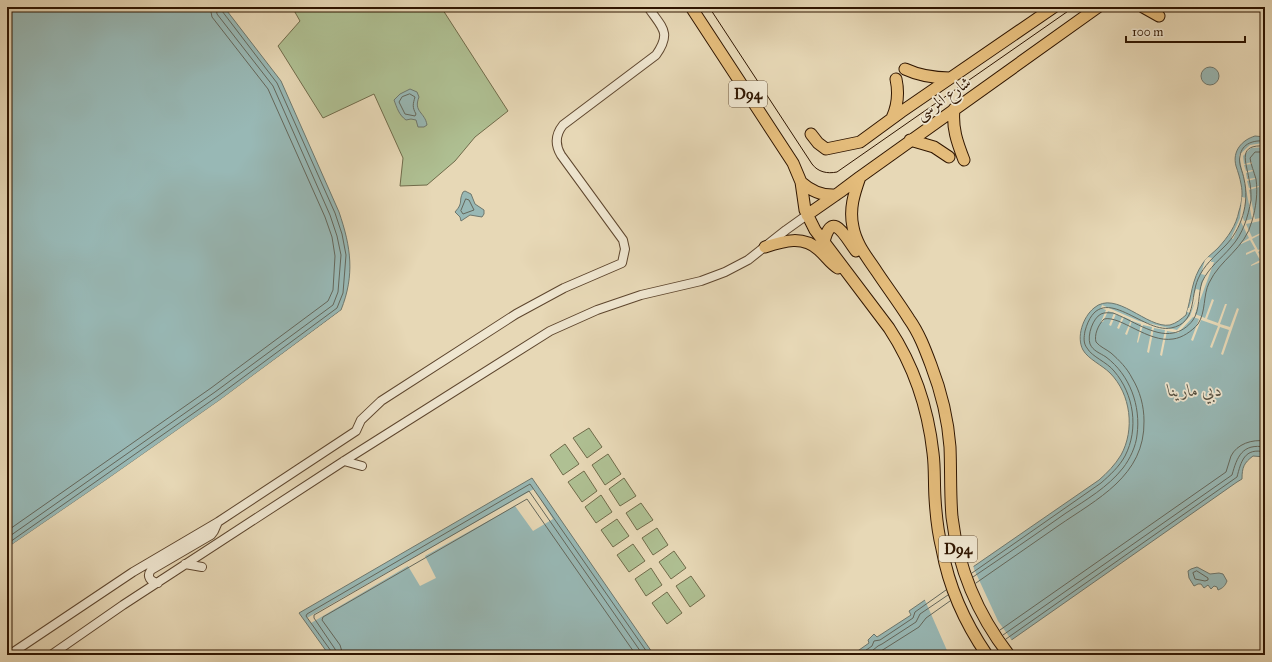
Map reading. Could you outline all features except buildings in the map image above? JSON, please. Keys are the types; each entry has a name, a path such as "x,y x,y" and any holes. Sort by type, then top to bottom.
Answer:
{"main road":[{"name":"D94","path":"691,7 796,169 801,182 802,199 807,215 815,230 889,328 914,374 922,396 931,439 936,516 946,566 962,612 972,632 987,655"},
{"name":"شارع المرسى","path":"812,134 818,143 826,148 860,142 892,118 1054,7"},
{"name":"شارع المرسى","path":"807,215 1098,7"},
{"path":"1143,7 1159,16"},
{"path":"905,69 930,78 950,78"},
{"path":"892,118 898,99 896,79"},
{"path":"954,109 953,123 964,160"},
{"path":"865,125 875,130"},
{"path":"910,140 934,147 950,157"},
{"path":"860,177 852,202 851,218 855,236 865,255"},
{"path":"801,182 817,193 836,195"},
{"path":"824,242 828,230 838,228 842,230 857,252 865,255"},
{"path":"765,247 789,240 805,242 820,250 834,266 848,273"},
{"name":"D94","path":"865,255 910,320 923,345 937,382 948,431 953,523 959,551 969,585 978,605 988,624 1009,655"}],"street":[{"path":"9,655 133,572 218,522 356,431 361,420 380,401 516,314 564,288 622,263 625,254 623,240 561,155 557,146 557,137 563,126 656,55 662,47 665,40 664,32 648,7"},
{"path":"52,655 185,564 344,461 550,331 597,310 641,295 688,285 713,277 737,266 807,215"},
{"path":"344,461 362,466"},
{"path":"158,583 151,581 149,573 151,570 211,534 218,522"},
{"path":"185,564 202,566"}],"green space":[{"path":"292,7 441,7 508,111 475,137 455,161 427,185 400,186 403,158 374,94 323,118 278,46 300,21"},
{"path":"589,428 602,447 587,458 573,438"},
{"path":"565,444 579,464 563,475 550,455"},
{"path":"608,454 621,474 605,485 592,465"},
{"path":"584,471 597,491 582,502 568,482"},
{"path":"624,478 636,496 620,506 609,489"},
{"path":"601,495 612,512 596,523 585,507"},
{"path":"641,503 653,520 637,530 626,513"},
{"path":"617,519 629,536 613,547 601,530"},
{"path":"657,528 668,545 653,555 642,538"},
{"path":"633,544 645,561 629,572 617,555"},
{"path":"674,551 686,568 671,579 659,562"},
{"path":"651,568 662,585 646,596 635,579"},
{"path":"691,576 705,596 690,607 676,586"},
{"path":"667,592 682,613 667,624 652,603"}],"water":[{"path":"7,7 224,7 281,81 339,212 349,249 350,273 341,310 220,400 7,548"},
{"path":"1206,67 1214,67 1219,72 1217,83 1214,85 1206,85 1201,80 1201,72"},
{"path":"410,89 417,92 419,97 417,106 426,121 427,125 424,127 418,127 416,120 406,120 398,111 394,100 400,94"},
{"name":"دبي مارينا","path":"1255,136 1265,137 1265,457 1253,456 1244,466 1242,471 1242,479 990,655 852,655 869,643 868,640 874,634 877,637 911,615 909,611 1099,480 1116,462 1121,455 1128,435 1129,412 1123,391 1117,382 1107,370 1088,356 1083,350 1080,339 1084,322 1094,308 1103,303 1112,303 1122,306 1161,325 1170,325 1179,321 1186,315 1194,282 1199,269 1206,259 1225,240 1236,222 1241,204 1242,187 1236,166 1235,156 1242,143"},
{"path":"465,191 471,194 475,204 484,210 482,217 470,215 461,221 460,217 455,212 460,204 463,192"},
{"path":"532,478 654,655 329,655 299,613"},
{"path":"1197,567 1210,574 1223,574 1227,581 1223,588 1218,590 1217,587 1214,586 1211,589 1208,585 1204,588 1201,584 1194,586 1189,578 1188,571"}],"pier":[{"path":"1265,144 1265,147 1251,148 1243,156 1244,164 1252,162 1252,164 1244,165 1246,171 1253,170 1246,173 1247,179 1255,178 1247,181 1249,188 1259,186 1249,190 1255,219 1265,217 1265,220 1246,224 1252,237 1265,231 1252,239 1258,250 1265,247 1258,252 1265,263 1265,271 1261,262 1251,266 1260,260 1255,251 1246,255 1246,253 1255,249 1250,240 1241,244 1249,238 1241,222 1233,239 1231,238 1240,218 1242,197 1246,198 1243,218 1244,221 1252,219 1239,155 1250,145"},
{"path":"1208,257 1212,258 1211,262 1214,262 1195,314 1205,318 1212,299 1214,300 1207,319 1218,323 1225,304 1227,304 1220,324 1230,327 1237,308 1239,309 1223,355 1221,354 1229,330 1220,327 1212,348 1210,347 1218,326 1201,320 1193,341 1191,340 1199,319 1193,317 1178,333 1167,331 1162,356 1160,355 1165,330 1154,328 1149,353 1147,352 1152,327 1143,325 1138,343 1141,324 1132,321 1127,335 1125,334 1131,320 1124,317 1119,329 1117,328 1122,317 1116,314 1111,326 1109,325 1114,313 1108,311 1103,322 1101,322 1106,310 1101,308 1102,305 1139,321 1177,330 1190,316 1197,297 1190,313 1187,312 1188,308 1196,289 1200,290 1205,275 1201,274 1205,260"},
{"path":"343,309 342,312 314,334 221,401 110,480 7,550 7,548 220,400"},
{"path":"534,489 553,519 533,531 515,506 425,556 436,578 420,586 408,566 311,623 307,618"},
{"path":"973,564 998,621 1013,642 994,655 949,655 924,598"}],"tram line":[{"path":"709,7 814,167 820,171 830,173 837,172 1074,7"}]}
